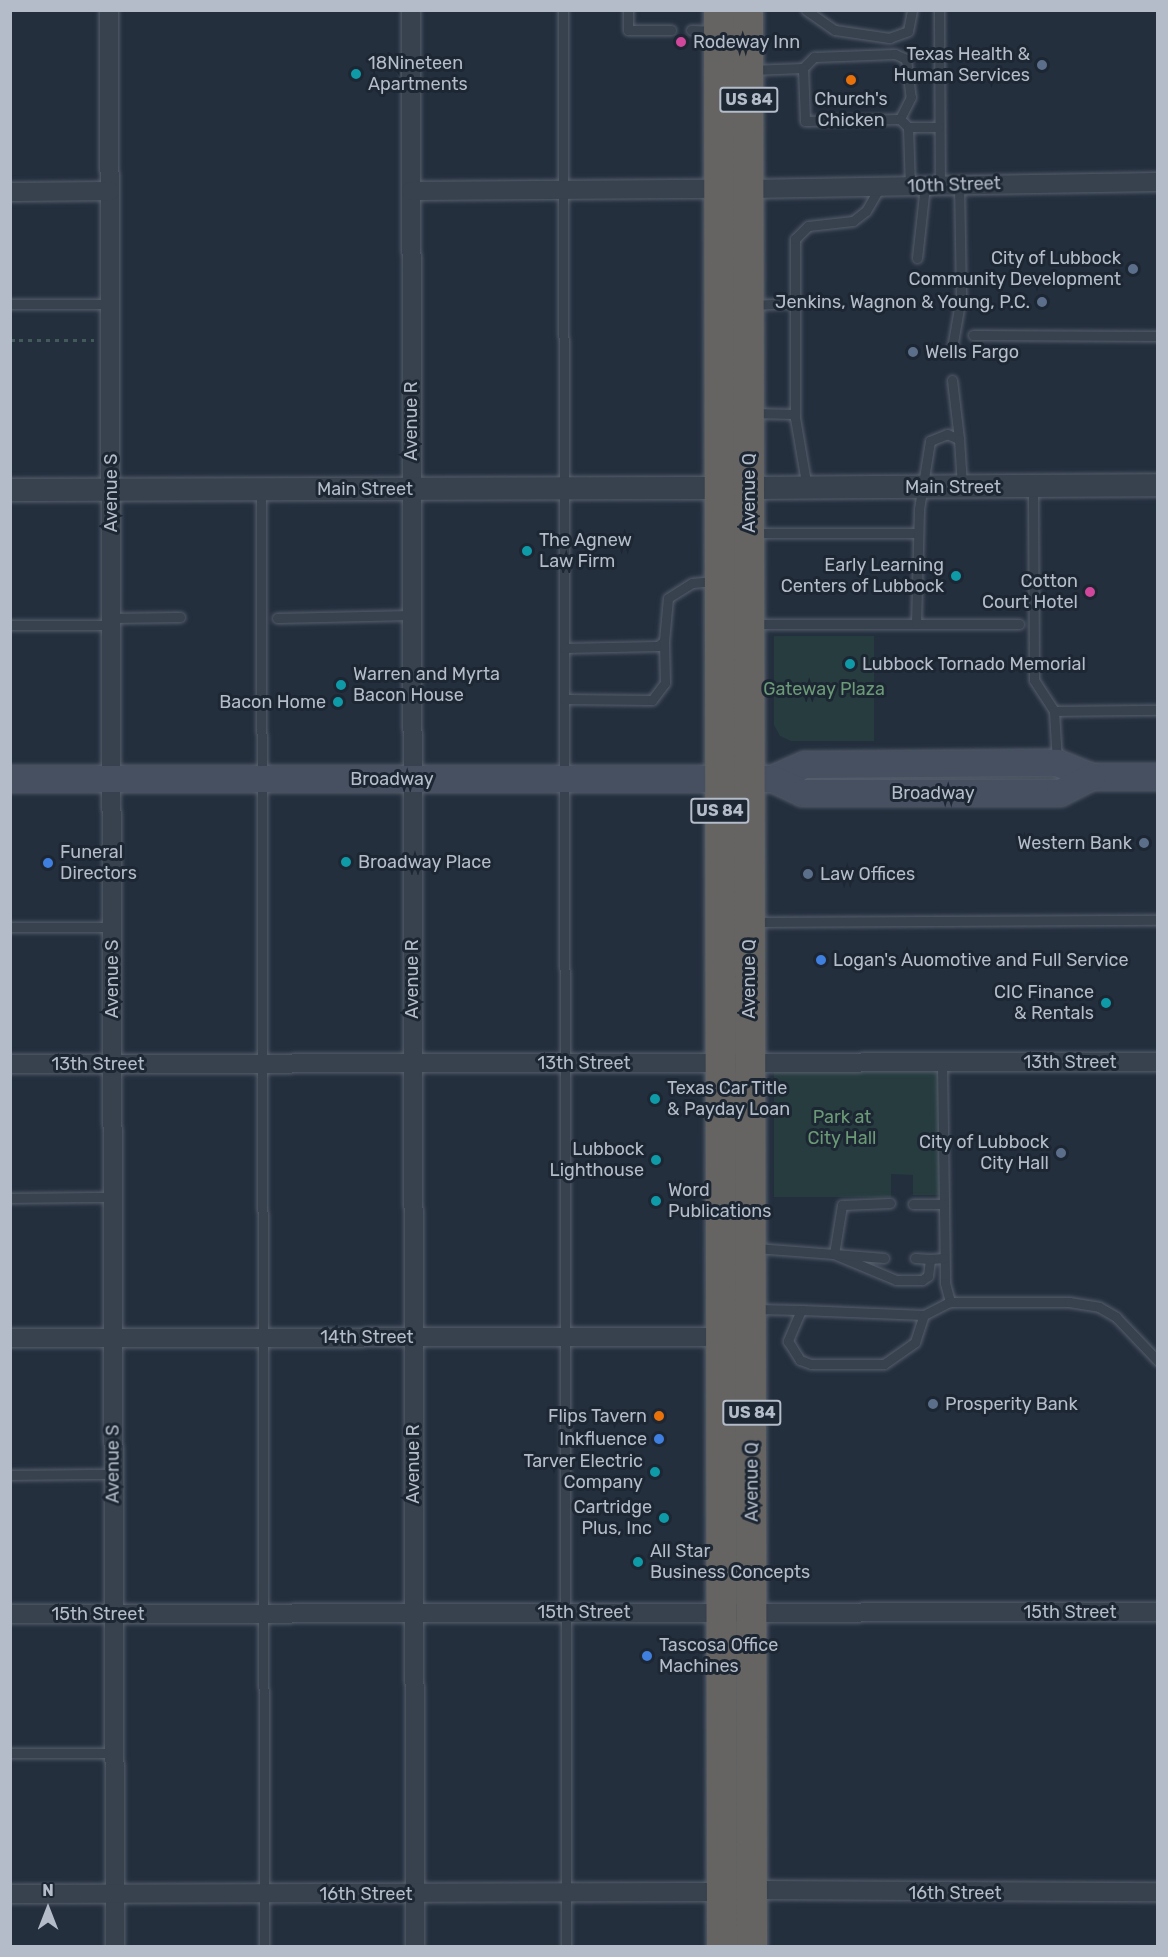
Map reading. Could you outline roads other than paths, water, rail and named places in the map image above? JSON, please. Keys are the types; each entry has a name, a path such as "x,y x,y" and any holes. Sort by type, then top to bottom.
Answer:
{"highway":[{"name":"Avenue Q","path":"748,10 750,413 747,779 752,1309 752,1947"},
{"name":"Avenue Q","path":"710,24 719,62 720,581 747,779 720,1062 723,1337 722,1947"},
{"path":"719,62 733,83 734,174 750,189"},
{"path":"719,189 728,195 732,211 735,284 750,301"}],"main road":[{"name":"Broadway","path":"747,779 805,765 1057,763 1092,777 1158,777"},
{"name":"Broadway","path":"10,779 747,779 803,793 1060,793 1092,777"}],"street":[{"name":"Avenue S","path":"109,10 115,1947"},
{"name":"Avenue R","path":"411,10 415,1947"},
{"name":"10th Street","path":"750,189 1158,182"},
{"path":"411,191 719,189"},
{"path":"10,192 110,191"},
{"name":"Main Street","path":"749,488 1158,485"},
{"name":"Main Street","path":"10,490 720,488"},
{"name":"13th Street","path":"10,1064 1158,1062"},
{"name":"14th Street","path":"10,1338 723,1337"},
{"name":"15th Street","path":"10,1614 1158,1612"},
{"name":"16th Street","path":"752,1890 1158,1892"},
{"name":"16th Street","path":"10,1894 721,1892"}],"lane":[{"path":"563,10 566,1947"},
{"path":"628,10 628,30 671,30"},
{"path":"806,10 835,30 889,38 908,31 912,10"},
{"path":"917,258 924,186 939,127 939,10"},
{"path":"749,70 803,68 814,57 895,54 906,59 910,97 900,119"},
{"path":"803,68 805,121 900,119 908,127 924,186"},
{"path":"908,127 939,127"},
{"path":"952,348 961,297 959,185"},
{"path":"807,488 795,414 793,303 798,232 853,221 866,212 879,187"},
{"path":"750,301 793,303"},
{"path":"10,304 110,304"},
{"path":"973,335 1158,336"},
{"path":"952,380 962,486"},
{"path":"750,413 795,414"},
{"path":"916,624 918,533 930,441 947,434 959,439"},
{"path":"1032,486 1034,680 1054,711 1057,763"},
{"path":"261,489 260,780 264,1063 264,1947"},
{"path":"749,533 918,533"},
{"path":"564,699 652,700 665,683 664,641 668,598 692,583 720,581"},
{"path":"277,618 411,615"},
{"path":"10,625 180,617"},
{"path":"748,624 1019,624"},
{"path":"564,648 652,649 664,641"},
{"path":"1054,711 1158,711"},
{"path":"749,922 1158,920"},
{"path":"10,927 112,927"},
{"path":"942,1062 944,1258 950,1302"},
{"path":"10,1198 113,1197"},
{"path":"834,1254 842,1205 890,1203"},
{"path":"913,1204 943,1204"},
{"path":"750,1248 884,1258"},
{"path":"834,1254 896,1280 928,1276 930,1259"},
{"path":"915,1258 944,1258"},
{"path":"752,1309 924,1315 950,1302 1099,1307 1116,1317 1158,1361"},
{"path":"801,1310 788,1341 800,1360 811,1364 895,1361 915,1342 924,1315"},
{"path":"10,1475 113,1474"},
{"path":"10,1753 114,1753"}],"place":[{"name":"Rodeway Inn","path":"681,42"},
{"name":"Texas Health & Human Services","path":"1042,65"},
{"name":"18Nineteen Apartments","path":"356,74"},
{"name":"Church's Chicken","path":"851,80"},
{"name":"City of Lubbock Community Development","path":"1133,269"},
{"name":"Jenkins, Wagnon & Young, P.C.","path":"1042,302"},
{"name":"Wells Fargo","path":"913,352"},
{"name":"The Agnew Law Firm","path":"527,551"},
{"name":"Early Learning Centers of Lubbock","path":"956,576"},
{"name":"Cotton Court Hotel","path":"1090,592"},
{"name":"Lubbock Tornado Memorial","path":"850,664"},
{"name":"Warren and Myrta Bacon House","path":"341,685"},
{"name":"Bacon Home","path":"338,702"},
{"name":"Western Bank","path":"1144,843"},
{"name":"Broadway Place","path":"346,862"},
{"name":"Funeral Directors","path":"48,863"},
{"name":"Law Offices","path":"808,874"},
{"name":"Logan's Auomotive and Full Service","path":"821,960"},
{"name":"CIC Finance & Rentals","path":"1106,1003"},
{"name":"Texas Car Title & Payday Loan","path":"655,1099"},
{"name":"City of Lubbock City Hall","path":"1061,1153"},
{"name":"Lubbock Lighthouse","path":"656,1160"},
{"name":"Word Publications","path":"656,1201"},
{"name":"Prosperity Bank","path":"933,1404"},
{"name":"Flips Tavern","path":"659,1416"},
{"name":"Inkfluence","path":"659,1439"},
{"name":"Tarver Electric Company","path":"655,1472"},
{"name":"Cartridge Plus, Inc","path":"664,1518"},
{"name":"All Star Business Concepts","path":"638,1562"},
{"name":"Tascosa Office Machines","path":"647,1656"}],"park label":[{"name":"Gateway Plaza","path":"824,689"},
{"name":"Park at City Hall","path":"842,1128"}]}
